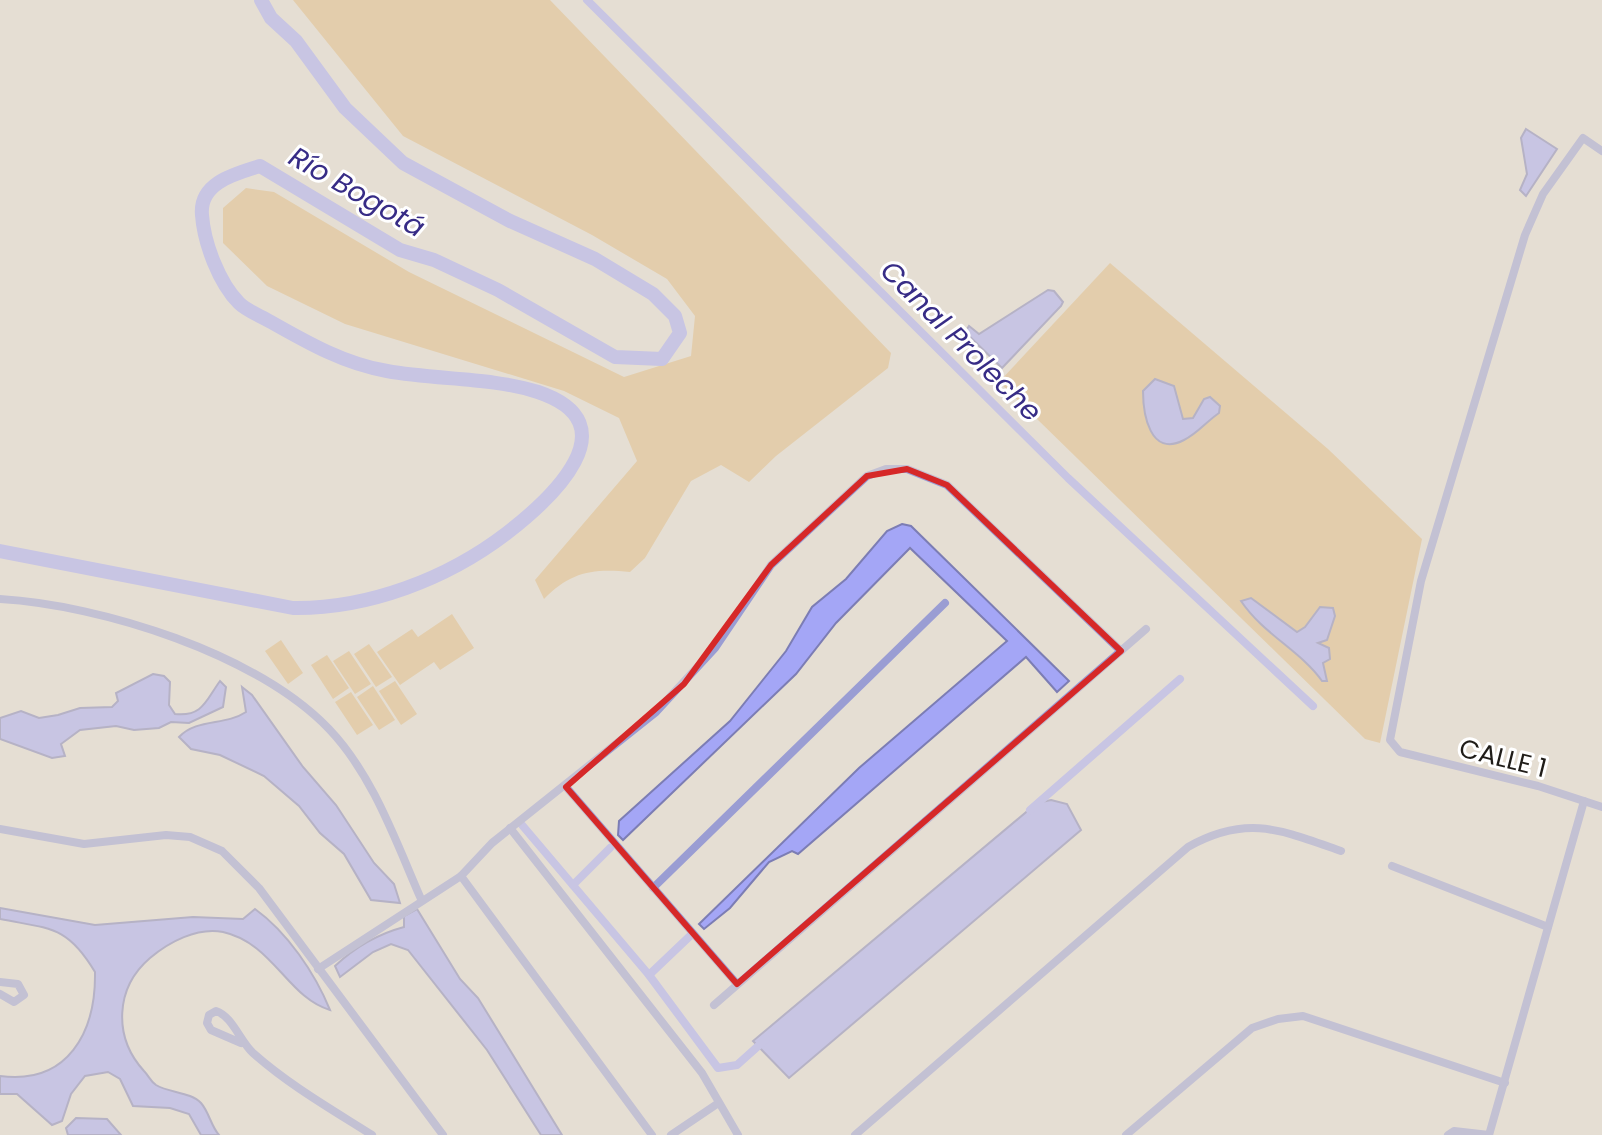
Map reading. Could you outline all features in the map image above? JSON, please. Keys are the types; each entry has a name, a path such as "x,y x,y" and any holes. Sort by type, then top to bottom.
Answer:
{"street":[{"name":"CALLE 1","path":"1602,151 1583,138 1543,194 1529,224 1421,581 1391,728 1394,748 1602,807"},
{"path":"318,969 421,899 461,876 510,828 566,787 684,684 715,648 771,565 810,532 852,486 886,469 927,474 947,485 1121,651"},
{"path":"0,599 94,611 157,631 270,683 300,704 329,729 355,762 421,899"},
{"path":"653,888 945,603"},
{"path":"714,1005 1146,629"},
{"path":"566,787 737,984"},
{"path":"1448,1135 1454,1131 1489,1135 1584,801"},
{"path":"855,1135 1188,847 1212,833 1258,826 1280,829 1341,851"},
{"path":"510,828 702,1073 717,1104 738,1135"},
{"path":"0,829 58,842 108,843 166,835 206,843 237,862 443,1135"},
{"path":"1392,866 1548,927"},
{"path":"461,876 652,1135"},
{"path":"0,982 18,984 24,995 14,1002 0,994"},
{"path":"1126,1135 1252,1028 1278,1019 1303,1016 1505,1083"},
{"path":"241,1043 280,1077 372,1135"},
{"path":"671,1135 717,1104"}],"highlighted area":[{"path":"907,469 947,485 1121,651 737,984 566,787 684,684 771,565 867,476"}],"shaded area":[{"path":"293,0 550,0 891,353 888,368 776,456 749,482 721,465 691,481 645,558 630,572 583,574 563,583 544,599 535,580 637,461 619,418 564,391 345,324 267,286 223,243 223,208 246,188 274,192 409,272 624,377 691,356 695,316 667,279 592,235 403,136"},
{"path":"1110,263 1328,449 1422,539 1380,743 1365,739 999,382"},
{"path":"452,614 474,648 440,670 434,662 400,685 377,652 412,629 418,637"},
{"path":"281,640 303,673 288,684 265,651"},
{"path":"369,644 392,677 376,687 354,654"},
{"path":"349,651 371,684 355,694 333,661"},
{"path":"327,655 349,688 333,699 311,665"},
{"path":"395,681 417,714 401,725 379,691"},
{"path":"373,686 395,720 379,730 357,697"},
{"path":"351,692 373,725 357,735 335,702"}],"water":[{"path":"1526,129 1557,149 1526,196 1520,190 1527,174 1521,138"},
{"path":"1048,290 1054,291 1063,302 1061,306 1002,368 965,332 969,326 979,334"},
{"path":"1155,379 1174,386 1183,419 1193,418 1204,399 1210,397 1220,406 1219,413 1189,437 1172,444 1163,443 1151,431 1145,411 1143,391"},
{"path":"902,524 911,526 1069,681 1057,692 1026,657 798,854 792,851 769,862 730,908 704,929 699,924 859,768 1007,641 910,548 836,623 796,674 623,840 618,835 619,821 730,721 786,651 812,607 846,579 887,531"},
{"path":"1251,598 1297,632 1305,627 1320,607 1333,608 1335,616 1327,640 1318,643 1329,648 1330,659 1323,663 1327,681 1322,681 1304,660 1250,613 1241,601"},
{"path":"153,674 164,676 170,682 169,705 175,714 198,710 220,681 226,687 223,707 189,723 171,722 159,728 134,730 116,726 80,730 61,744 65,756 52,758 0,739 0,718 21,711 39,718 80,708 112,707 118,701 116,693"},
{"path":"242,687 252,695 303,767 336,805 374,863 394,884 400,903 371,900 344,854 320,833 299,806 264,776 220,755 191,749 179,737 194,727 246,712"},
{"path":"1051,800 1067,804 1081,830 789,1078 753,1041 1037,803"},
{"path":"0,908 95,925 193,917 243,919 255,909 278,929 299,954 330,1010 315,1004 268,958 240,938 213,931 184,937 158,952 138,970 125,998 123,1028 134,1058 152,1082 161,1088 197,1099 219,1135 201,1135 189,1114 170,1108 133,1106 120,1079 108,1072 85,1076 71,1094 62,1121 52,1125 17,1094 0,1094 0,1076 24,1077 44,1072 60,1063 73,1050 90,1015 95,972 66,937 45,928 0,919"},
{"path":"417,909 460,979 478,998 562,1135 541,1135 487,1050 408,950 391,944 373,952 340,977 335,966 376,937 404,927 404,916"},
{"path":"76,1118 107,1119 121,1135 68,1135 66,1128"}],"waterway":[{"name":"Río Bogotá","path":"0,551 293,608 350,603 406,588 484,549 544,501 575,462 582,442 579,423 566,406 538,392 501,384 371,368 313,345 239,303 225,285 214,262 202,215 206,195 212,188 250,169 260,166 400,250 434,260 498,290 615,357 662,359 680,333 675,316 653,294 595,259 510,221 403,163 345,108 296,41 271,18 261,0"},
{"name":"Canal Proleche","path":"587,0 1068,478 1313,706"},
{"path":"1030,810 1180,679"},
{"path":"522,825 649,975 718,1068 737,1065 766,1039"},
{"path":"573,885 610,848"},
{"path":"649,975 691,935"}]}
